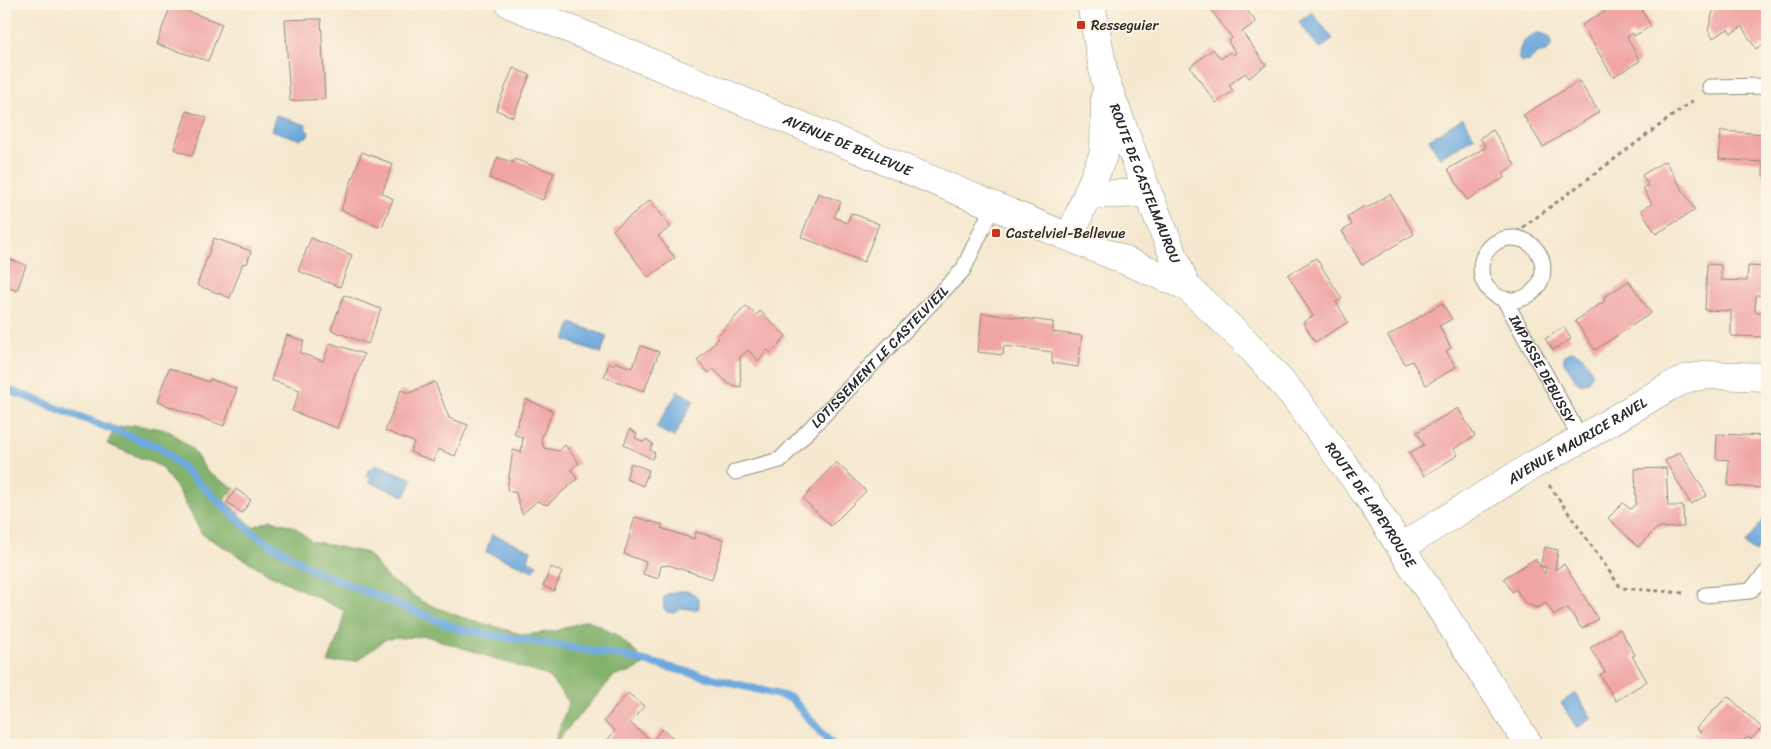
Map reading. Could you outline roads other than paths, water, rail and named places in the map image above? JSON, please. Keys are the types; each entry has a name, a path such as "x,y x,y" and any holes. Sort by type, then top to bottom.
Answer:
{"street":[{"name":"AVENUE DE BELLEVUE","path":"510,4 1186,286"},
{"name":"ROUTE DE CASTELMAUROU","path":"1091,4 1105,80 1186,286"},
{"name":"ROUTE DE CASTELMAUROU","path":"1070,237 1104,153 1105,80"},
{"path":"1087,195 1148,193"},
{"name":"ROUTE DE LAPEYROUSE","path":"1186,286 1246,342 1292,394 1368,497 1529,745"},
{"name":"AVENUE MAURICE RAVEL","path":"1401,547 1535,464 1688,378 1710,375 1767,378"}],"lane":[{"path":"1710,88 1767,86"},
{"name":"LOTISSEMENT LE CASTELVIEIL","path":"735,472 780,460 963,270 993,206"},
{"name":"IMPASSE DEBUSSY","path":"1504,299 1520,298 1534,291 1540,282 1543,272 1542,261 1538,251 1520,239 1510,238 1491,244 1481,261 1480,271 1482,280 1487,289 1504,299 1581,439"},
{"path":"1705,595 1750,592 1767,572"}],"water":[{"path":"1312,12 1333,39 1320,49 1299,22"},
{"path":"1537,33 1548,36 1552,40 1552,44 1546,52 1537,54 1530,61 1521,62 1519,55 1523,43"},
{"path":"276,115 306,125 305,128 309,132 307,137 301,140 271,130"},
{"path":"1463,118 1474,137 1440,158 1429,139"},
{"path":"571,323 607,336 601,353 565,340"},
{"path":"1571,351 1582,356 1589,366 1592,374 1588,382 1579,384 1564,362 1564,356"},
{"path":"678,391 694,400 674,437 656,428"},
{"path":"376,464 413,479 405,496 369,482 371,478 367,475 368,469 375,467"},
{"path":"1763,520 1767,523 1767,537 1755,552 1745,544"},
{"path":"492,534 531,550 528,561 537,564 534,571 486,552"},
{"path":"687,591 694,594 698,599 699,608 694,610 682,608 674,612 667,612 663,603 664,597 667,594"},
{"path":"1575,693 1592,718 1577,728 1561,703"}],"waterway":[{"path":"4,388 161,448 253,533 315,571 461,630 624,656 791,698 832,745"}],"place":[{"name":"Resseguier","path":"1081,25"},
{"name":"Castelviel-Bellevue","path":"996,233"}]}
